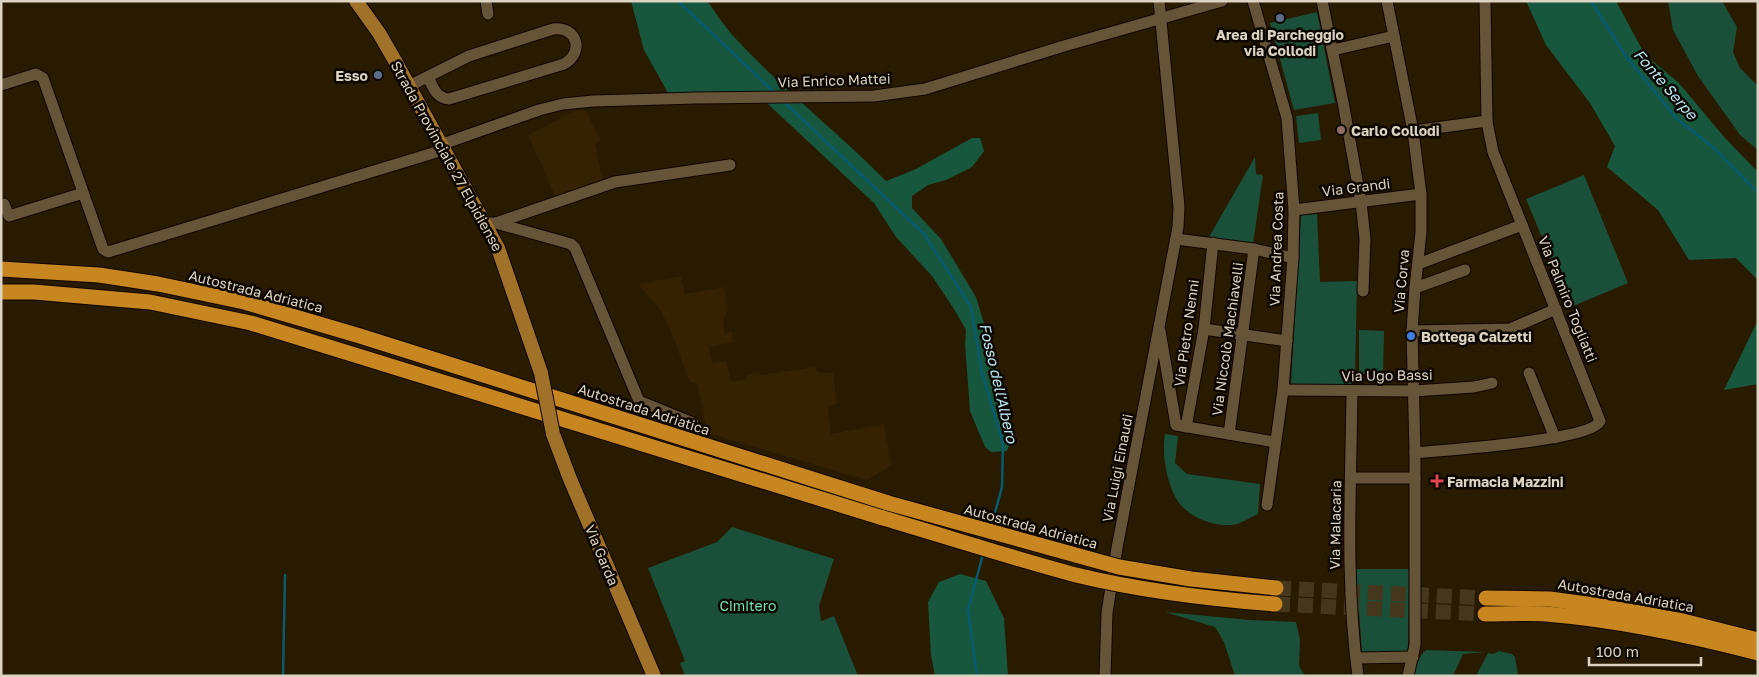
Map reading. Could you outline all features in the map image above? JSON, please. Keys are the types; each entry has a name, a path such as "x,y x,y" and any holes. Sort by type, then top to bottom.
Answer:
{"highway":[{"name":"Autostrada Adriatica","path":"1,269 99,276 158,284 244,302 351,334 886,510 1077,575 1135,587 1211,599 1275,604"},
{"name":"Autostrada Adriatica","path":"1,292 34,292 150,302 250,324 886,510 1119,567 1191,579 1276,588"},
{"name":"Autostrada Adriatica","path":"1486,598 1550,599 1683,620 1754,646"},
{"name":"Autostrada Adriatica","path":"1485,614 1544,614 1593,619 1754,646"}],"main road":[{"name":"Strada Provinciale 27 Elpidiense","path":"356,1 379,33 442,147 491,223 541,373 553,434"},
{"name":"Via Garda","path":"553,434 570,479 654,676"}],"street":[{"path":"486,1 488,14"},
{"name":"Via Luigi Einaudi","path":"1105,676 1107,613 1117,548 1176,240 1179,206 1159,1"},
{"name":"Via Enrico Mattei","path":"82,193 103,249 108,252 442,147 539,110 563,104 630,100 874,96 925,89 1161,17 1222,1"},
{"name":"Via Andrea Costa","path":"1253,1 1287,118 1294,210 1293,258 1283,390 1267,505"},
{"path":"1322,1 1361,202 1365,239 1363,291"},
{"name":"Via Corva","path":"1387,1 1413,131 1422,194 1421,232 1414,288 1412,331 1415,452 1415,645 1408,676"},
{"name":"Via Palmiro Togliatti","path":"1415,452 1486,447 1555,438 1594,427 1600,421 1493,152 1487,120 1485,1"},
{"path":"410,86 469,56 553,29 567,30 576,41 574,55 564,64 449,99 437,94 428,77"},
{"path":"1333,50 1394,36"},
{"path":"1,85 36,74 43,78 82,193 8,216 4,204"},
{"path":"1413,131 1487,120"},
{"path":"491,223 615,182 730,165"},
{"name":"Via Grandi","path":"1294,210 1422,194"},
{"path":"491,223 571,244 639,401 693,423"},
{"path":"1418,264 1522,225"},
{"path":"1176,240 1254,249 1293,258"},
{"name":"Via Pietro Nenni","path":"1186,427 1204,329 1213,243"},
{"name":"Via Niccolò Machiavelli","path":"1229,434 1254,249"},
{"path":"1414,288 1466,270"},
{"path":"1412,331 1510,329 1556,309"},
{"name":"Via Luigi Einaudi","path":"1159,327 1176,425 1186,427"},
{"path":"1204,329 1287,341"},
{"path":"1529,373 1555,438"},
{"name":"Via Ugo Bassi","path":"1283,390 1414,391 1474,387 1492,383"},
{"name":"Via Malacaria","path":"1352,391 1349,572 1351,619 1358,676"},
{"path":"1186,427 1275,442"},
{"path":"1350,478 1415,478"},
{"path":"1356,658 1413,657"}],"shaded area":[{"path":"576,110 586,111 601,141 595,144 603,180 556,198 528,135"},
{"path":"681,276 685,294 724,287 728,308 723,322 725,333 732,332 734,342 709,347 712,363 726,361 731,382 747,379 747,375 759,372 760,375 814,367 818,373 833,373 837,404 828,407 831,434 884,424 892,465 867,480 707,433 697,383 690,382 669,327 659,308 638,284"}],"green space":[{"path":"631,1 707,1 731,34 753,57 886,181 916,169 972,138 980,138 984,151 972,167 946,180 928,185 912,196 912,208 941,239 976,297 998,370 1011,440 1007,451 991,452 985,447 970,411 965,344 966,330 932,276 896,237 874,203 755,92 668,93 644,50"},
{"path":"1526,1 1616,1 1645,55 1678,82 1725,138 1758,172 1758,280 1736,258 1689,260 1658,210 1607,167 1615,146 1590,103 1546,45"},
{"path":"1668,1 1722,1 1737,27 1733,52 1740,68 1758,86 1758,150 1740,135 1698,76 1673,30"},
{"path":"1317,12 1335,103 1294,110 1270,23"},
{"path":"1318,113 1321,140 1299,143 1296,116"},
{"path":"1255,157 1256,174 1263,175 1253,244 1209,237"},
{"path":"1584,175 1628,283 1571,307 1526,199"},
{"path":"1317,214 1320,282 1357,281 1355,378 1351,385 1291,384 1301,215"},
{"path":"1758,320 1758,384 1724,390"},
{"path":"1359,330 1384,331 1383,375 1359,374"},
{"path":"1165,434 1178,436 1175,463 1187,474 1260,484 1258,514 1239,523 1227,525 1214,524 1202,520 1186,510 1175,495 1167,475 1164,453"},
{"name":"Cimitero","path":"732,527 834,559 819,606 821,621 834,616 858,676 685,676 680,663 685,661 648,568 717,542"},
{"path":"1356,569 1409,569 1408,651 1362,653"},
{"path":"960,574 986,581 1004,618 1008,676 935,676 931,655 928,602 939,582"},
{"path":"1165,612 1250,620 1296,622 1300,640 1299,666 1305,676 1235,676 1224,642 1215,627"},
{"path":"1426,650 1485,652 1463,654 1453,676 1416,676 1413,674"},
{"path":"1499,651 1512,654 1515,657 1518,675 1476,676 1488,653 1493,654"}],"waterway":[{"name":"Fosso dell'Albero","path":"678,1 775,93"},
{"name":"Fonte Serpe","path":"1591,1 1625,55 1676,118 1714,148 1758,193"},
{"name":"Fosso dell'Albero","path":"784,102 924,234 971,307 982,373 1003,443 1002,487 991,527"},
{"name":"Fosso dell'Albero","path":"977,676 968,610 983,554"},
{"path":"283,676 285,575"}],"tunnel":[{"path":"1276,588 1486,598"},
{"path":"1275,604 1485,614"}],"place":[{"name":"Area di Parcheggio via Collodi","path":"1280,18"},
{"name":"Esso","path":"378,75"},
{"name":"Carlo Collodi","path":"1341,130"},
{"name":"Bottega Calzetti","path":"1411,336"},
{"name":"Farmacia Mazzini","path":"1437,481"}]}
